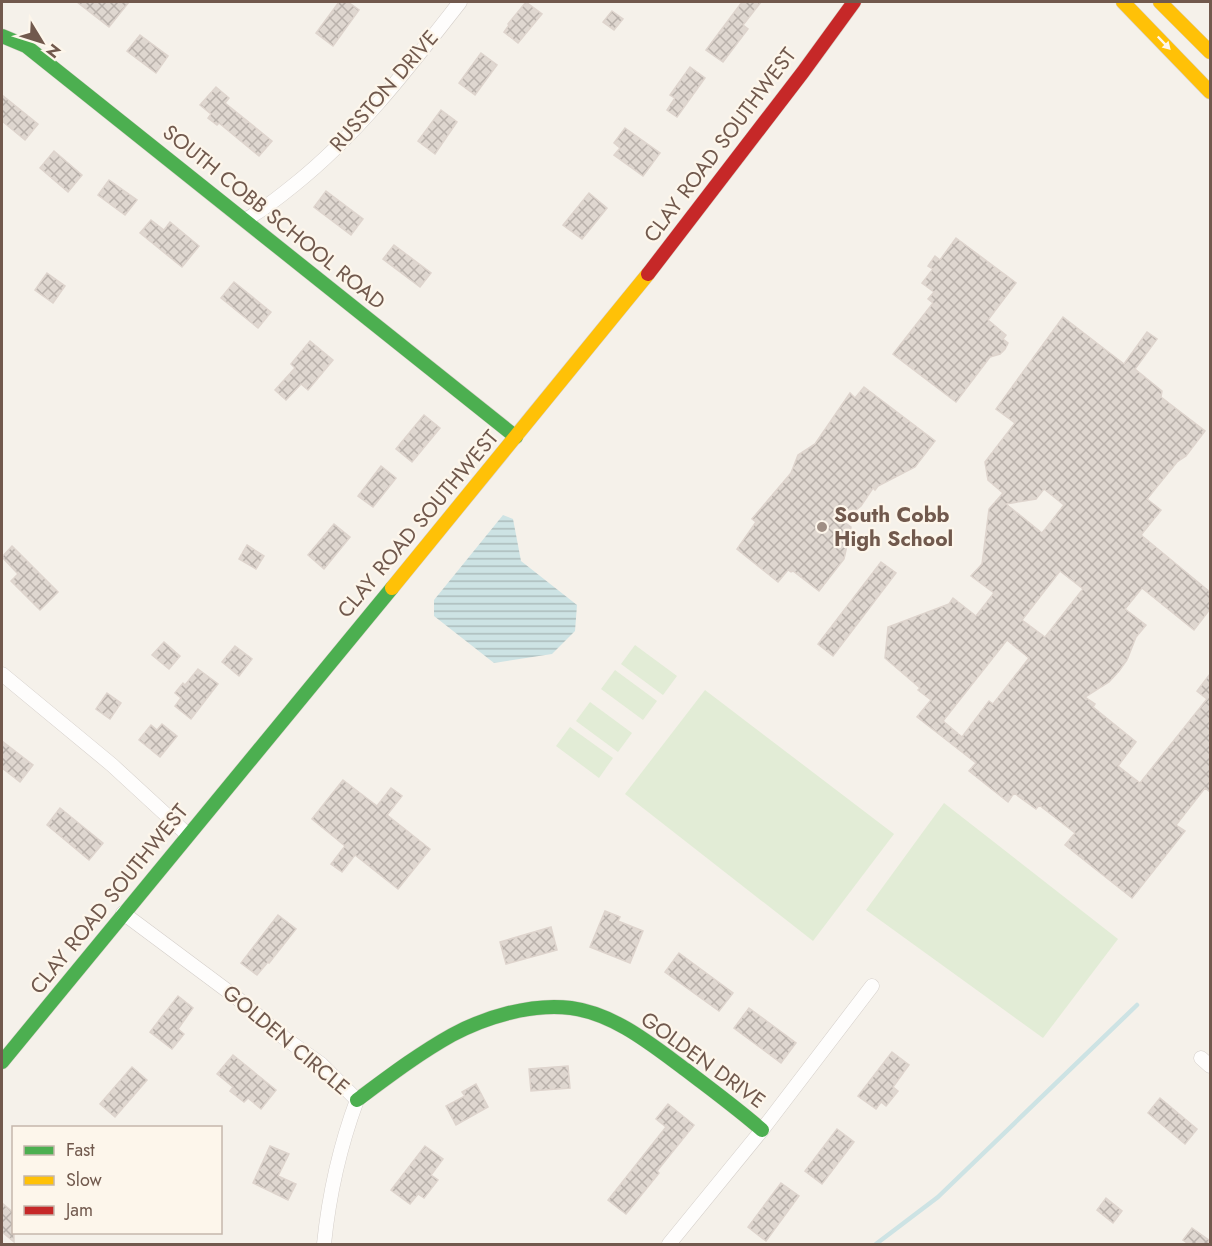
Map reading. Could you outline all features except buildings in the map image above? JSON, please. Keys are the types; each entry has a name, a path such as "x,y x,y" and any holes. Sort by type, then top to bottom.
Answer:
{"street":[{"name":"RUSSTON DRIVE","path":"245,220 262,211 313,169 363,122 460,2"},
{"name":"CLAY ROAD SOUTHWEST","path":"2,1062 123,912 516,438 660,259 854,2"},
{"path":"1123,2 1210,92"},
{"path":"1160,2 1210,52"},
{"name":"SOUTH COBB SCHOOL ROAD","path":"2,36 26,46 516,438"},
{"path":"2,674 112,765 188,835"},
{"name":"GOLDEN CIRCLE","path":"123,912 321,1064 357,1100 336,1169 324,1245"},
{"path":"669,1245 762,1130 872,986"},
{"name":"GOLDEN DRIVE","path":"357,1100 389,1076 453,1035 499,1017 526,1010 550,1007 571,1008 611,1022 652,1045 734,1106 762,1130"}],"green space":[{"path":"635,645 677,676 663,695 621,664"},
{"path":"615,670 657,701 643,720 601,689"},
{"path":"705,690 894,834 813,941 625,794"},
{"path":"590,702 632,733 618,752 576,721"},
{"path":"570,727 613,758 599,778 556,746"},
{"path":"944,803 1118,939 1043,1038 866,910"}],"shaded area":[{"path":"503,515 513,519 521,561 577,605 575,631 552,654 494,663 434,616 434,600"}],"waterway":[{"path":"876,1244 938,1197 1137,1005"}],"traffic: fast":[{"path":"2,36 26,46 516,437"},
{"path":"2,1062 392,588"},
{"path":"357,1100 415,1058 465,1028 509,1013 541,1008 571,1008 603,1017 632,1032 686,1070 762,1130"}],"traffic: slow":[{"path":"1123,2 1210,92"},
{"path":"1160,2 1210,52"},
{"path":"392,588 648,274"}],"traffic: jam":[{"path":"648,274 854,2"}],"place":[{"name":"South Cobb High School","path":"822,527"}]}
